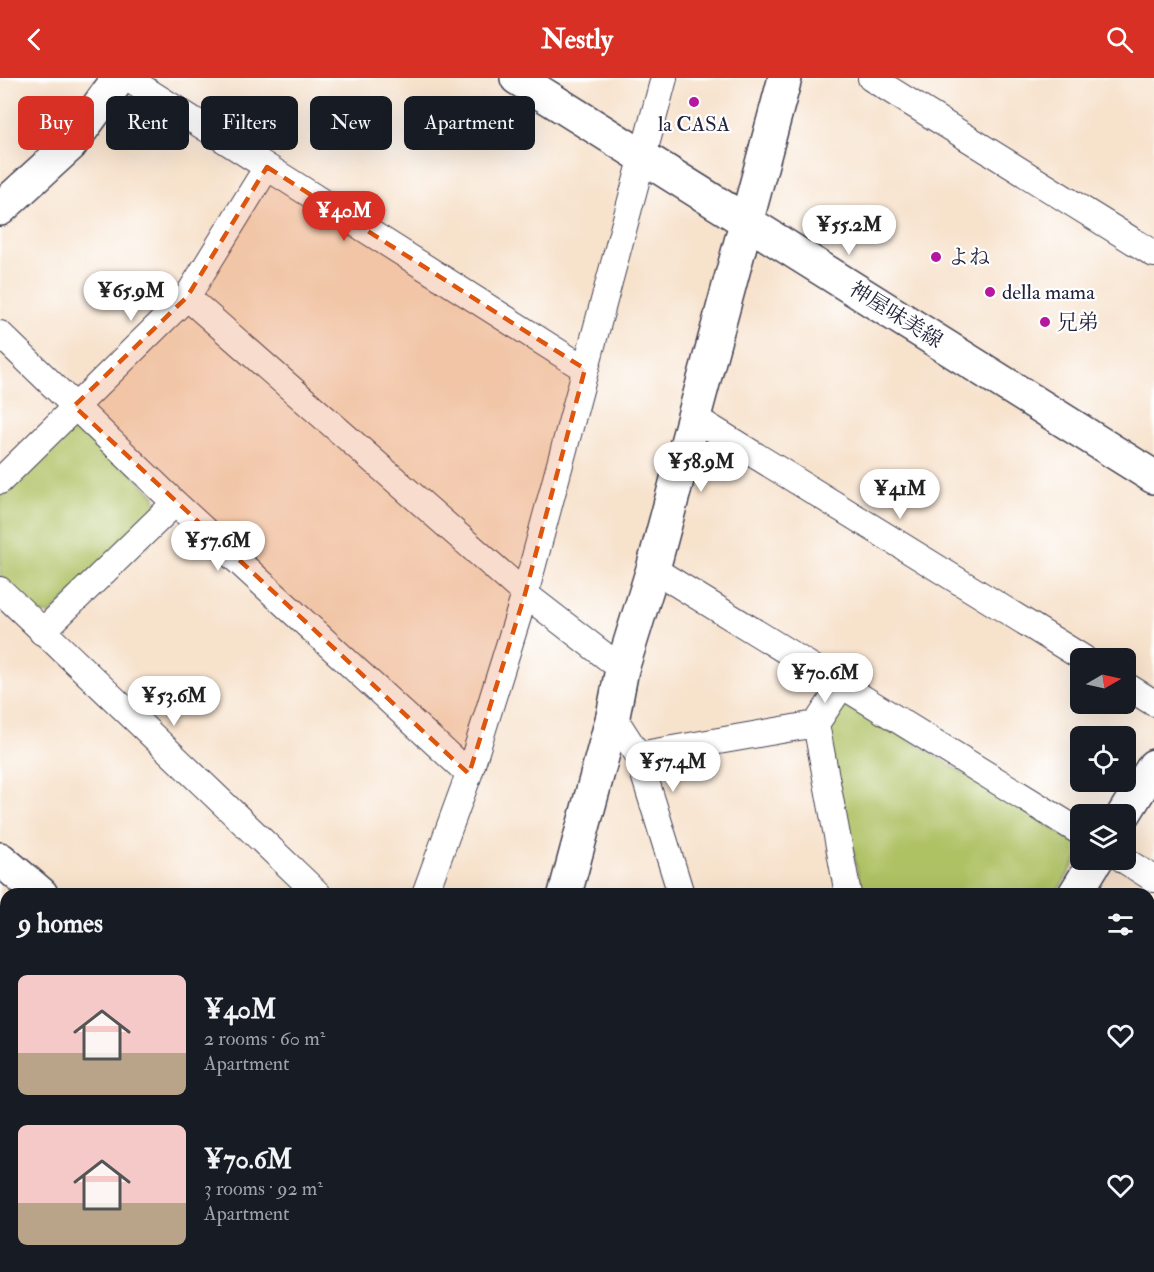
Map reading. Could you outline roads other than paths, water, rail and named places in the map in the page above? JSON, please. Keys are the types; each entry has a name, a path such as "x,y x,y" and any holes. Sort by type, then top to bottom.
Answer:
{"street":[{"path":"0,209 70,144 118,78"},
{"path":"127,78 585,369"},
{"name":"神屋味美線","path":"517,78 1154,477"},
{"path":"427,888 469,774 525,594 664,78"},
{"path":"567,888 613,716 622,669 654,569 785,78"},
{"path":"871,78 1154,254"},
{"path":"0,481 187,297 267,167"},
{"path":"187,297 525,594 622,669"},
{"path":"0,334 175,503 469,774"},
{"path":"695,418 1070,650"},
{"path":"42,632 175,503"},
{"path":"654,569 1070,826"},
{"path":"0,590 312,888"},
{"path":"842,685 816,724 847,888"},
{"path":"1136,692 1154,703"},
{"path":"613,716 638,755 679,888"},
{"path":"638,755 816,724"},
{"path":"1130,804 1154,766"},
{"path":"0,859 34,888"},
{"path":"1136,868 1154,879"},
{"path":"1079,888 1090,870"},
{"path":"0,881 15,888"}],"place":[{"name":"la CASA","path":"694,102"},
{"name":"よね","path":"936,257"},
{"name":"della mama","path":"990,292"},
{"name":"兄弟","path":"1045,322"}]}
